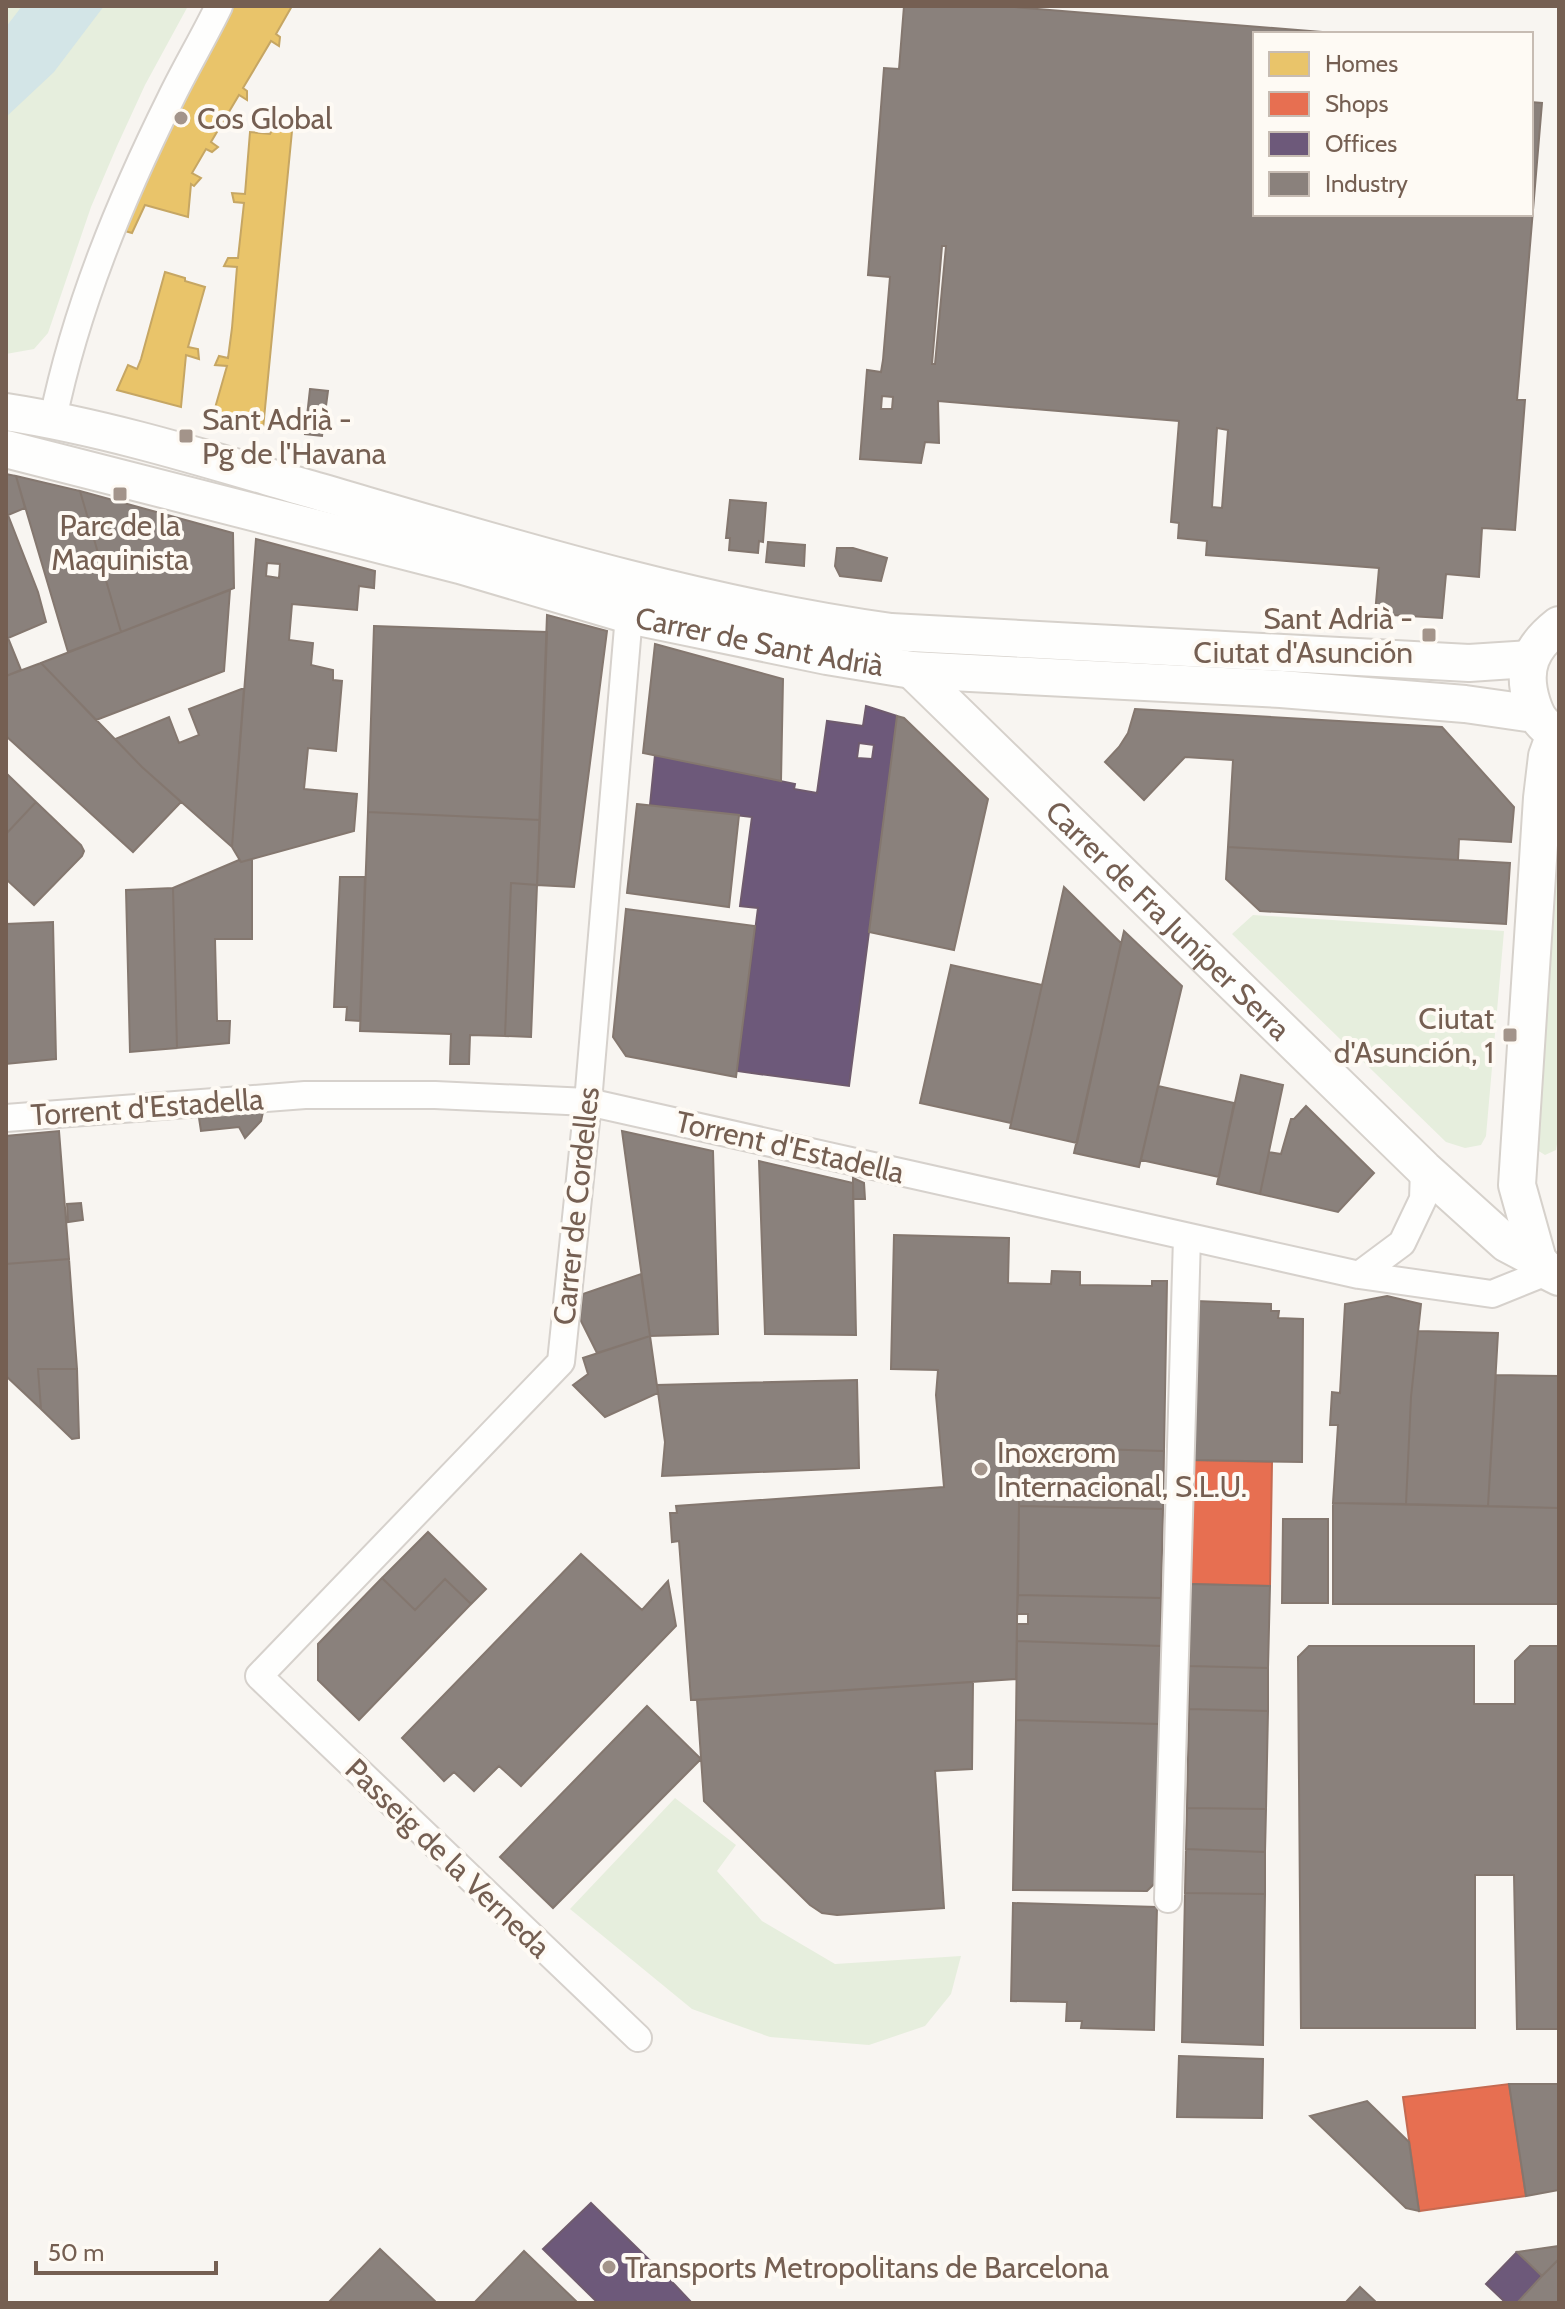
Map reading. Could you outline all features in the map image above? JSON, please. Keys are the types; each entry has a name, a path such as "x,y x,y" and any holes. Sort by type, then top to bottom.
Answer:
{"street":[{"path":"45,458 74,331 110,234 172,96 219,6"},
{"name":"Carrer de Sant Adrià","path":"6,412 53,419 184,452 494,543 814,622 891,632 1469,663 1530,659"},
{"name":"Carrer de Sant Adrià","path":"6,449 460,565 629,615 827,656 912,670 1281,689 1465,704 1550,728"},
{"name":"Carrer de Cordelles","path":"259,1676 561,1362 588,1102 629,615"},
{"path":"1551,1269 1517,1185 1542,798 1550,728 1526,685 1530,659 1541,640 1559,625"},
{"name":"Carrer de Fra Juníper Serra","path":"912,670 1424,1169 1506,1243 1551,1269"},
{"name":"Torrent d'Estadella","path":"6,1118 305,1095 435,1095 588,1102 1359,1275 1492,1294 1551,1269"},
{"path":"1359,1275 1402,1243 1423,1199 1424,1169"},
{"path":"1168,1899 1187,1237"},
{"name":"Passeig de la Verneda","path":"259,1676 638,2038"}],"green space":[{"path":"6,6 188,6 145,85 117,146 91,207 48,333 34,349 6,354"},
{"path":"1559,813 1559,1132 1556,1150 1545,1155 1534,1148"},
{"path":"1253,915 1504,931 1486,1136 1481,1145 1465,1148 1446,1142 1232,934"},
{"path":"675,1798 736,1845 717,1871 762,1921 835,1964 961,1956 951,1994 925,2026 869,2045 770,2037 692,2009 570,1909"}],"shaded area":[{"path":"22,6 104,6 54,72 6,117 6,27"}],"building: Homes":[{"path":"234,6 292,6 276,34 280,37 279,46 271,41 243,88 247,91 247,100 239,95 211,142 218,147 212,152 206,149 192,173 201,178 194,186 191,184 188,217 145,205 132,233 125,231 173,117"},
{"path":"272,130 292,131 263,429 213,415 227,366 215,365 219,356 228,358 237,267 224,266 228,258 238,258 244,203 234,202 232,193 245,194 250,132 270,134"},
{"path":"165,272 205,287 188,347 198,349 199,359 186,355 181,407 117,390 128,365 137,369"}],"building: Shops":[{"path":"1193,1460 1272,1462 1270,1586 1191,1584"},
{"path":"1509,2084 1526,2196 1419,2211 1403,2097"}],"building: Offices":[{"path":"866,706 897,716 849,1086 737,1071 758,908 740,906 752,817 650,805 655,755 795,784 794,789 817,793 827,721 863,726","holes":["859,743 874,745 872,759 857,758"]},
{"name":"Transports Metropolitans de Barcelona","path":"591,2203 692,2303 598,2303 543,2249"},
{"path":"1517,2252 1542,2276 1517,2303 1506,2303 1486,2284"}],"building: Industry":[{"path":"904,6 1002,6 1322,32 1253,32 1253,216 1532,216 1517,400 1525,400 1515,530 1482,528 1479,577 1446,574 1442,618 1375,614 1379,568 1206,555 1207,541 1178,538 1179,523 1171,522 1179,421 938,401 939,443 925,442 921,463 860,459 867,370 881,372 890,277 868,275 884,68 899,69","holes":["942,246 946,246 935,364 932,364","882,396 893,397 892,409 881,409","1217,428 1228,430 1222,508 1212,507"]},
{"path":"1533,102 1542,103 1533,210"},
{"path":"310,389 328,391 322,436 305,434"},
{"path":"6,474 16,476 25,508 8,515 38,592 46,622 8,638 21,670 6,676"},
{"path":"16,476 80,491 121,632 68,652"},
{"path":"80,491 233,533 234,588 121,632"},
{"path":"730,500 766,503 763,542 759,541 758,553 729,550 730,538 726,538"},
{"path":"256,539 375,571 374,588 359,586 357,610 292,604 289,640 313,643 311,665 333,670 333,680 342,681 336,751 308,748 304,789 357,794 354,831 241,862 232,847","holes":["267,563 280,564 279,578 266,576"]},
{"path":"768,542 805,545 804,566 766,562"},
{"path":"837,548 853,548 887,558 881,581 840,576 835,566"},
{"path":"230,590 224,671 96,720 41,663"},
{"path":"547,615 607,631 574,887 537,885"},
{"path":"374,626 547,632 540,820 368,812"},
{"path":"655,644 783,679 781,781 643,753"},
{"path":"41,663 142,767 181,802 133,852 6,736 6,676"},
{"path":"244,688 232,847 115,739 169,717 179,743 199,735 189,709"},
{"path":"1135,709 1442,727 1514,807 1511,842 1459,839 1458,860 1228,847 1233,760 1185,757 1144,800 1105,762 1128,733"},
{"path":"897,716 904,718 988,799 954,950 869,932"},
{"path":"6,773 36,802 6,834"},
{"path":"36,802 84,851 34,905 6,879 6,834"},
{"path":"637,804 739,815 729,907 627,893"},
{"path":"368,812 540,820 537,885 511,883 505,1036 470,1035 469,1064 450,1064 451,1034 360,1031"},
{"path":"1228,847 1510,863 1506,924 1260,911 1226,879"},
{"path":"252,859 252,939 215,939 217,1021 230,1021 229,1043 177,1048 173,888 239,860"},
{"path":"340,877 365,877 360,1021 346,1020 347,1007 334,1007"},
{"path":"511,883 537,885 531,1037 505,1036"},
{"path":"1064,887 1121,943 1077,1143 1010,1128"},
{"path":"173,888 177,1048 130,1052 126,890"},
{"path":"626,909 755,926 736,1077 626,1056 613,1037"},
{"path":"53,922 56,1059 6,1064 6,924"},
{"path":"1124,931 1182,986 1139,1167 1074,1153"},
{"path":"951,965 1042,985 1011,1123 920,1103"},
{"path":"1241,1075 1283,1085 1260,1194 1217,1184"},
{"path":"1158,1086 1234,1103 1219,1177 1141,1160"},
{"path":"1306,1106 1374,1173 1338,1212 1260,1194 1269,1152 1281,1154 1291,1119"},
{"path":"263,1112 261,1121 245,1138 239,1127 201,1131 199,1118"},
{"path":"59,1131 69,1259 6,1264 6,1136"},
{"path":"622,1131 713,1151 718,1334 650,1336"},
{"path":"759,1161 853,1183 856,1335 765,1334"},
{"path":"853,1178 864,1183 865,1199 853,1199"},
{"path":"81,1203 83,1220 68,1222 67,1204"},
{"name":"Inoxcrom Internacional, S.L.U.","path":"894,1235 1009,1238 1008,1283 1051,1284 1052,1271 1080,1272 1080,1285 1152,1286 1152,1281 1167,1281 1164,1451 1020,1447 1016,1679 691,1700 679,1541 672,1542 670,1513 677,1513 676,1506 944,1487 936,1395 938,1370 891,1369"},
{"path":"69,1259 77,1369 38,1369 41,1409 6,1376 6,1264"},
{"path":"641,1274 650,1336 597,1353 580,1319 583,1294"},
{"path":"1387,1296 1421,1304 1411,1397 1406,1504 1333,1503 1338,1425 1330,1425 1332,1392 1340,1393 1345,1304"},
{"path":"1196,1301 1271,1304 1271,1311 1279,1311 1278,1318 1303,1319 1302,1462 1193,1460"},
{"path":"1418,1331 1498,1333 1488,1506 1406,1504 1411,1397"},
{"path":"650,1336 658,1393 605,1417 573,1385 588,1374 583,1358"},
{"path":"38,1369 77,1369 79,1438 72,1439 41,1409"},
{"path":"1496,1375 1559,1376 1559,1508 1488,1506"},
{"path":"857,1380 859,1468 662,1476 665,1442 657,1385"},
{"path":"1020,1447 1164,1451 1163,1509 1019,1506"},
{"path":"1333,1503 1559,1508 1559,1604 1333,1604"},
{"path":"1019,1506 1163,1509 1161,1598 1018,1595"},
{"path":"1283,1519 1328,1519 1328,1603 1282,1603"},
{"path":"428,1532 486,1589 471,1604 445,1579 415,1610 382,1578"},
{"path":"581,1554 642,1610 668,1581 676,1626 521,1786 499,1766 474,1791 454,1772 444,1781 402,1738"},
{"path":"382,1578 415,1610 445,1579 471,1604 359,1720 318,1680 318,1644"},
{"path":"1191,1584 1270,1586 1268,1668 1189,1666"},
{"path":"1018,1595 1161,1598 1161,1646 1017,1641 1017,1624 1028,1624 1028,1614 1017,1614"},
{"path":"1017,1641 1161,1646 1159,1724 1016,1720"},
{"path":"1309,1646 1474,1646 1474,1704 1515,1704 1515,1661 1530,1646 1559,1646 1559,2029 1517,2029 1514,1875 1475,1875 1475,2028 1301,2028 1298,1657"},
{"path":"1189,1666 1268,1668 1268,1711 1189,1709"},
{"path":"973,1682 972,1769 935,1771 944,1908 837,1915 822,1913 810,1905 704,1801 697,1700"},
{"path":"647,1706 701,1759 553,1908 500,1857"},
{"path":"1189,1709 1268,1711 1266,1809 1187,1808"},
{"path":"1016,1720 1159,1724 1156,1882 1147,1891 1013,1890"},
{"path":"1187,1808 1266,1809 1265,1852 1186,1849"},
{"path":"1186,1849 1265,1852 1265,1894 1185,1893"},
{"path":"1185,1893 1265,1894 1263,2045 1182,2042"},
{"path":"1013,1903 1157,1907 1154,2030 1081,2028 1082,2021 1066,2021 1067,2002 1011,2001"},
{"path":"1179,2056 1263,2059 1262,2118 1177,2117"},
{"path":"1509,2084 1559,2084 1559,2190 1526,2196"},
{"path":"1367,2101 1409,2142 1419,2211 1406,2208 1310,2116"},
{"path":"1559,2246 1559,2259 1542,2276 1517,2252"},
{"path":"380,2249 437,2303 328,2303"},
{"name":"Transports Metropolitans de Barcelona","path":"524,2251 578,2303 474,2303"},
{"path":"1559,2259 1559,2303 1517,2303 1542,2276"},
{"path":"1360,2287 1377,2303 1345,2303"}],"place":[{"name":"Cos Global","path":"181,118"},
{"name":"Sant Adrià - Pg de l'Havana","path":"186,436"},
{"name":"Parc de la Maquinista","path":"120,494"},
{"name":"Sant Adrià - Ciutat d'Asunción","path":"1429,635"},
{"name":"Ciutat d'Asunción, 1","path":"1510,1035"},
{"name":"Inoxcrom Internacional, S.L.U.","path":"981,1469"},
{"name":"Transports Metropolitans de Barcelona","path":"609,2267"}]}
